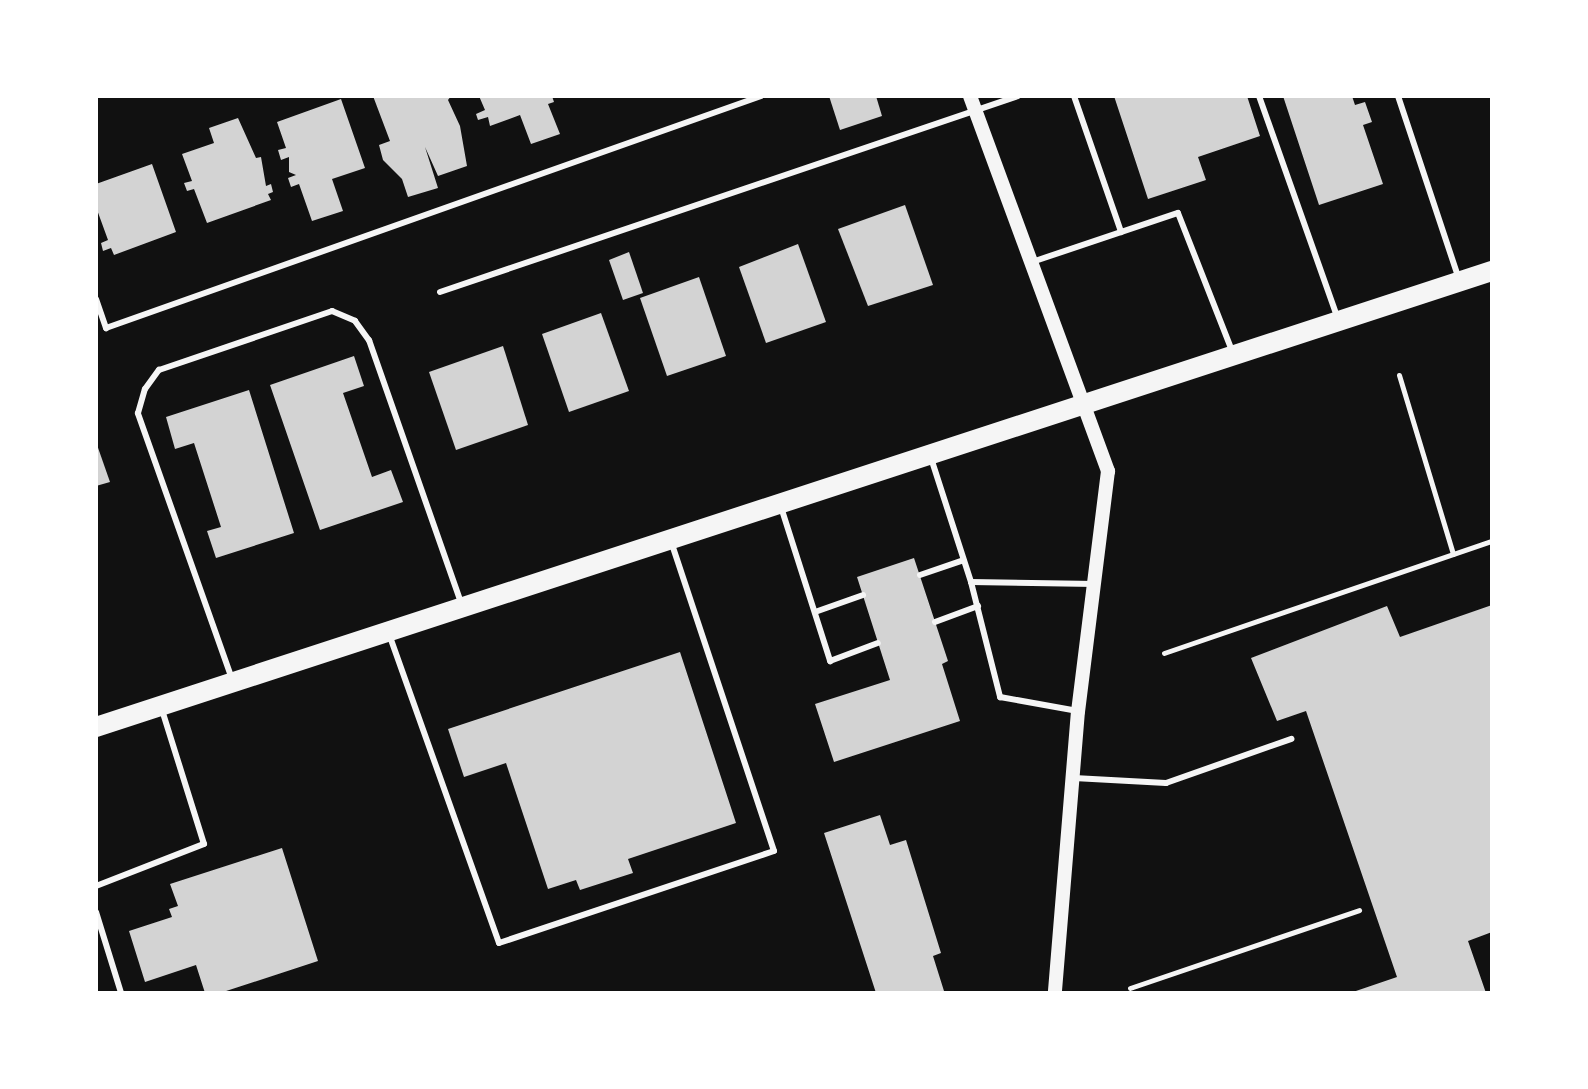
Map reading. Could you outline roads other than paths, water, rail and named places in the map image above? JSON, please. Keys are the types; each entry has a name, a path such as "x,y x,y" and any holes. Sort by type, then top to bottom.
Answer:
{"main road":[{"path":"96,727 1492,271"}],"street":[{"path":"973,103 1029,264 1087,402 1108,471 1078,711 1055,993"}],"lane":[{"path":"96,299 106,328 761,96"},
{"path":"440,292 973,103 1018,96"},
{"path":"1074,96 1121,232"},
{"path":"1259,96 1339,322"},
{"path":"1398,96 1460,282"},
{"path":"1029,264 1178,213 1234,356"},
{"path":"233,680 138,413 145,389 159,370 332,311 355,321 369,340 462,607"},
{"path":"930,456 978,606 1000,697 1078,711"},
{"path":"780,504 830,661 878,643"},
{"path":"387,630 499,943 774,851 671,539"},
{"path":"920,575 964,560"},
{"path":"971,582 1095,584"},
{"path":"815,612 863,595"},
{"path":"935,622 978,606"},
{"path":"96,886 204,844 161,707"},
{"path":"1073,777 1166,783 1291,739"},
{"path":"96,912 121,993"}]}
